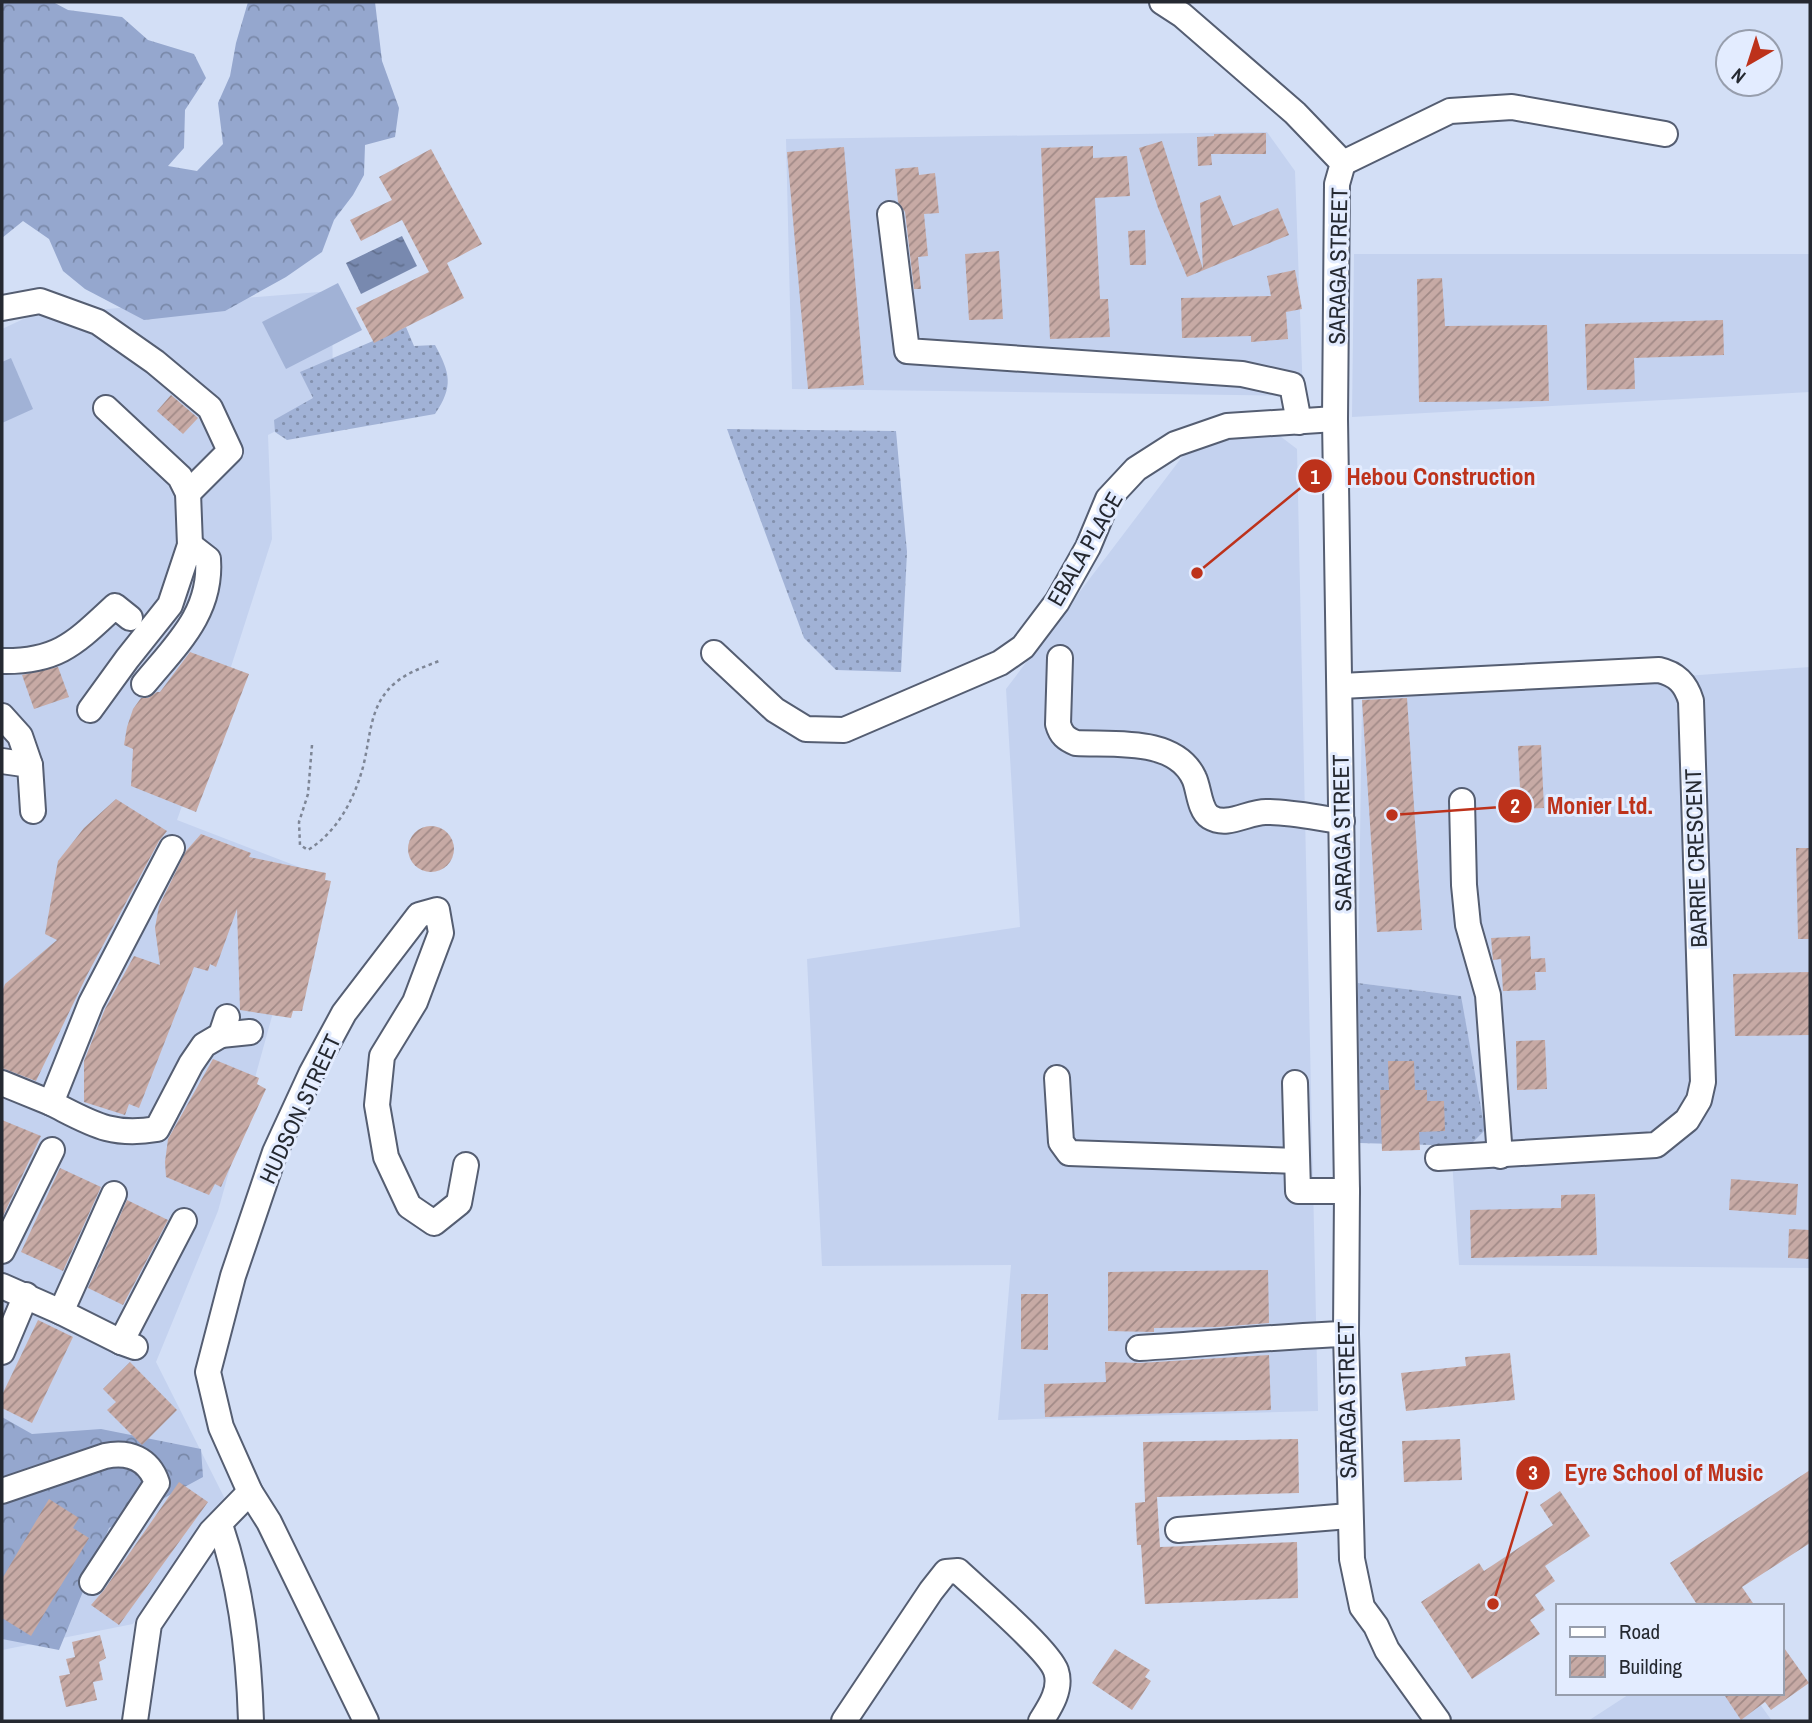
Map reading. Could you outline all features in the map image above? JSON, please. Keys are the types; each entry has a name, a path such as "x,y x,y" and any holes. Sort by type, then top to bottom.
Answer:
{"street":[{"name":"SARAGA STREET","path":"1162,2 1182,15 1295,113 1343,163 1337,184 1335,419 1347,1191 1349,1516 1352,1559 1362,1607 1376,1626 1387,1650 1438,1721"},
{"path":"1343,163 1450,111 1511,107 1665,134"},
{"path":"890,214 907,351 1242,374 1292,385 1299,422"},
{"path":"2,308 40,301 99,322 155,362 210,408 230,451 188,493"},
{"path":"90,710 170,605 190,545 188,493 180,477 106,408"},
{"name":"EBALA PLACE","path":"714,653 775,710 806,729 844,730 1000,663 1023,647 1057,602 1088,547 1108,499 1136,469 1175,444 1227,426 1335,419"},
{"path":"144,684 183,637 201,609 209,572 208,559 190,545"},
{"path":"2,661 27,662 62,651 115,606 130,618"},
{"path":"1060,658 1058,724 1061,734 1070,741 1133,745 1172,755 1190,771 1205,812 1216,820 1269,812 1342,821"},
{"name":"BARRIE CRESCENT","path":"1340,686 1659,670 1671,673 1681,680 1691,701 1702,1068 1699,1100 1687,1121 1656,1145 1438,1158"},
{"path":"2,716 20,736 30,765 33,811"},
{"path":"2,761 30,765"},
{"path":"1461,801 1468,925 1488,995 1500,1156"},
{"path":"51,1103 91,1003 172,848"},
{"name":"HUDSON STREET","path":"366,1721 220,1427 208,1373 233,1276 275,1152 311,1074 344,1013 419,915 437,909 441,933 415,1002 382,1056 377,1105 386,1157 409,1206 434,1223 459,1203 466,1166"},
{"path":"2,1083 99,1126 132,1133 157,1129 204,1045 224,1026 250,1032"},
{"path":"1057,1078 1061,1142 1069,1153 1297,1161"},
{"path":"1295,1083 1298,1191 1347,1191"},
{"path":"2,1251 52,1150"},
{"path":"61,1312 114,1194"},
{"path":"2,1286 128,1345 184,1221"},
{"path":"2,1352 26,1296"},
{"path":"1139,1348 1234,1342 1279,1336 1346,1334"},
{"path":"2,1491 105,1456 120,1455 145,1461 153,1469 157,1483 92,1582"},
{"path":"135,1721 149,1624 211,1532 250,1492"},
{"path":"1178,1530 1349,1516"},
{"path":"219,1525 233,1562 249,1667 251,1721"},
{"path":"844,1721 931,1591 946,1572 958,1571 1042,1651 1056,1671 1057,1684 1052,1704 1041,1721"}],"path":[{"path":"312,745 308,794 299,822 300,845 308,850 325,839 351,801 364,765 369,729 379,701 394,683 413,671 439,661"}],"shaded area":[{"path":"1267,132 1295,171 1303,396 792,389 786,139"},
{"path":"1354,254 1810,254 1810,392 1352,417"},
{"path":"338,283 362,330 286,369 262,322"},
{"path":"332,291 333,402 268,435 272,539 229,673 177,820 312,872 218,1211 156,1362 225,1499 133,1624 2,1650 2,329 32,315"},
{"path":"406,327 414,346 435,345 447,372 445,395 435,414 287,440 275,432 274,420 313,398 300,372"},
{"path":"11,358 33,409 2,423 2,362"},
{"path":"727,429 896,431 907,552 901,672 836,670 804,638"},
{"path":"1212,432 1280,436 1297,449 1318,1411 998,1420 1011,1265 822,1266 807,959 1020,927 1006,689 1182,457"},
{"path":"1810,667 1810,1268 1459,1265 1451,1145 1461,996 1358,983 1362,699"},
{"path":"1358,983 1461,996 1485,1130 1469,1146 1359,1143"},
{"path":"1628,1695 1753,1695 1772,1721 1588,1721"}],"green space":[{"path":"2,2 53,2 68,10 122,17 148,40 194,54 206,78 185,110 184,148 168,166 197,171 223,144 218,103 230,76 248,2 375,2 382,61 399,108 395,137 365,145 364,175 334,220 322,252 286,277 225,311 144,320 85,289 63,271 49,239 23,221 2,238"},
{"path":"2,1417 32,1434 101,1429 201,1449 203,1477 109,1528 59,1650 2,1639"}],"water":[{"path":"402,236 417,266 361,294 346,263"}],"building":[{"path":"1266,133 1266,154 1211,154 1212,165 1198,166 1197,137"},
{"path":"1162,141 1203,269 1200,203 1220,195 1233,226 1278,208 1289,235 1187,277 1158,208 1139,148"},
{"path":"1093,146 1093,158 1127,156 1130,196 1095,198 1100,299 1108,299 1110,337 1050,339 1041,148"},
{"path":"844,147 864,385 808,389 787,152"},
{"path":"431,149 482,244 447,263 464,298 374,343 356,308 429,272 402,220 361,241 350,220 392,200 379,177"},
{"path":"918,167 919,175 935,173 939,213 924,214 928,256 918,257 921,289 914,289 905,212 898,202 895,169"},
{"path":"1145,230 1146,265 1130,265 1128,231"},
{"path":"999,251 1003,319 969,320 965,254"},
{"path":"1295,270 1302,309 1286,312 1288,339 1251,342 1251,336 1182,338 1181,298 1271,296 1267,276"},
{"path":"1442,278 1445,326 1547,325 1549,401 1419,402 1417,279"},
{"path":"1723,320 1724,355 1634,358 1635,389 1587,390 1585,324"},
{"path":"171,395 198,418 183,434 157,411"},
{"path":"190,652 249,674 196,812 131,786 133,749 124,745 133,709 141,698 148,698 160,692"},
{"path":"58,667 69,697 34,709 22,675"},
{"path":"1407,698 1422,930 1377,932 1362,700"},
{"path":"1541,745 1544,808 1521,809 1518,746"},
{"path":"116,799 167,831 159,841 87,975 36,1081 2,1068 2,992 5,984 57,940 45,934 58,861 84,828"},
{"path":"431,826 447,833 454,849 447,865 431,872 415,865 408,849 415,833"},
{"path":"201,834 251,853 249,857 326,873 325,880 331,881 302,1011 293,1011 291,1018 240,1010 237,909 216,967 210,964 208,971 194,967 139,1108 129,1104 125,1115 84,1102 84,1061 105,1009 134,956 160,965 155,928 159,906 186,851"},
{"path":"1796,848 1810,848 1810,939 1798,939"},
{"path":"1530,936 1531,959 1545,958 1546,972 1535,972 1536,990 1503,991 1501,959 1493,960 1491,938"},
{"path":"1810,972 1810,1035 1735,1036 1733,974"},
{"path":"1545,1040 1547,1089 1517,1090 1516,1041"},
{"path":"213,1059 259,1078 257,1084 266,1089 221,1187 215,1184 209,1195 166,1177 165,1162 168,1139"},
{"path":"1388,1061 1414,1061 1415,1090 1427,1090 1427,1101 1444,1101 1445,1131 1419,1132 1420,1150 1382,1151 1380,1090 1389,1090"},
{"path":"2,1120 41,1136 2,1218"},
{"path":"60,1168 101,1187 63,1271 21,1252"},
{"path":"1731,1179 1798,1184 1796,1215 1729,1210"},
{"path":"1595,1194 1597,1255 1471,1258 1470,1210 1561,1208 1561,1195"},
{"path":"127,1200 168,1220 123,1305 88,1288"},
{"path":"1789,1229 1810,1230 1810,1259 1788,1258"},
{"path":"1268,1270 1269,1323 1154,1328 1154,1332 1108,1331 1108,1272"},
{"path":"1021,1294 1048,1294 1048,1350 1021,1349"},
{"path":"38,1320 73,1337 32,1423 2,1408 2,1395"},
{"path":"1510,1353 1515,1400 1406,1411 1401,1373 1466,1366 1465,1357"},
{"path":"1269,1355 1271,1410 1045,1417 1044,1384 1106,1382 1105,1362 1140,1363"},
{"path":"130,1362 177,1410 142,1445 107,1410 116,1402 103,1389"},
{"path":"1298,1439 1299,1493 1157,1497 1160,1547 1297,1542 1298,1598 1145,1604 1141,1545 1137,1545 1135,1503 1145,1502 1143,1442"},
{"path":"1460,1439 1462,1480 1404,1482 1402,1441"},
{"path":"1810,1470 1810,1543 1742,1587 1754,1604 1697,1604 1670,1563"},
{"path":"179,1482 208,1502 119,1625 91,1605"},
{"path":"1560,1491 1590,1536 1545,1566 1555,1581 1535,1595 1545,1610 1530,1620 1540,1634 1472,1679 1421,1602 1479,1563 1484,1571 1553,1525 1540,1505"},
{"path":"49,1499 79,1518 73,1528 89,1538 31,1636 2,1618 2,1579"},
{"path":"100,1635 106,1658 99,1662 103,1680 93,1682 97,1700 66,1707 59,1676 70,1674 66,1659 75,1657 72,1642"},
{"path":"1784,1648 1809,1683 1771,1710 1765,1702 1741,1720 1724,1695 1784,1695"},
{"path":"1115,1649 1150,1670 1145,1677 1151,1681 1132,1710 1092,1683"}],"place":[{"name":"Hebou Construction","path":"1197,573"},
{"name":"Monier Ltd.","path":"1392,815"},
{"name":"Eyre School of Music","path":"1493,1604"}]}
